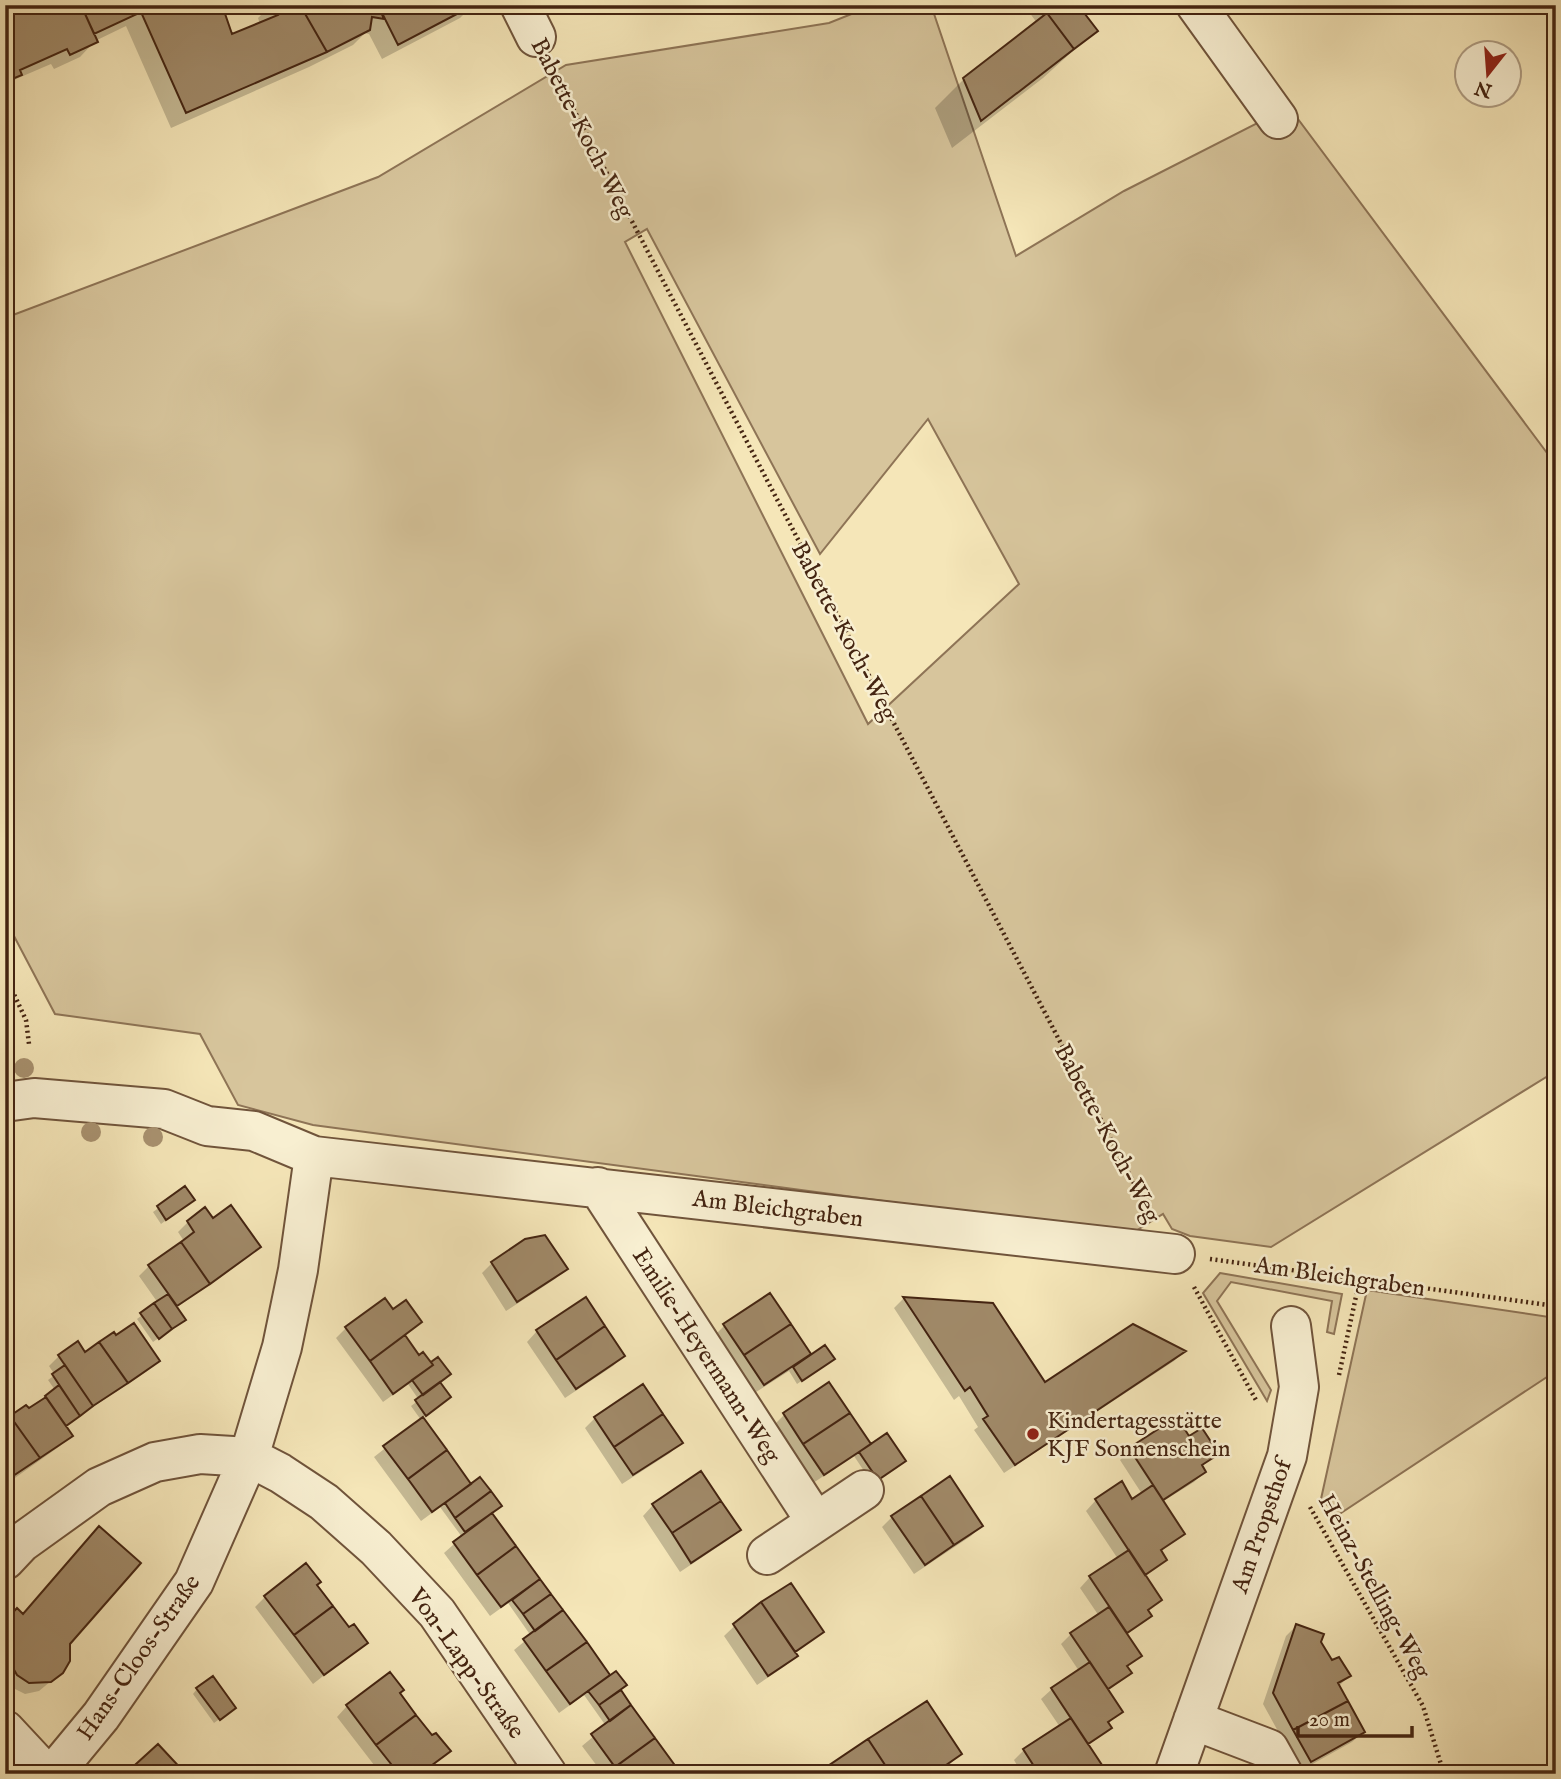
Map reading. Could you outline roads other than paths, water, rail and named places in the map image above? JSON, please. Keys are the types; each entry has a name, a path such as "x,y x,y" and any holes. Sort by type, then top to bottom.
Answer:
{"street":[{"path":"1196,5 1278,119"},
{"name":"Am Bleichgraben","path":"5,1102 34,1098 164,1109 207,1126 254,1131 314,1156 1175,1254"},
{"name":"Hans-Cloos-Straße","path":"53,1774 101,1716 194,1582 249,1457 282,1346 298,1270 314,1156"},
{"name":"Emilie-Heyermann-Weg","path":"598,1188 816,1522"},
{"name":"Am Propsthof","path":"1174,1774 1287,1456 1299,1387 1291,1325"},
{"path":"5,1560 21,1543 99,1487 155,1462 200,1454 249,1457"},
{"name":"Von-Lapp-Straße","path":"249,1457 280,1473 324,1502 376,1548 437,1613 547,1774"},
{"path":"767,1555 864,1490"},
{"path":"1193,1720 1269,1749 1283,1774"},
{"path":"5,1730 46,1774"}],"place":[{"name":"Kindertagesstätte KJF Sonnenschein","path":"1033,1434"}]}
